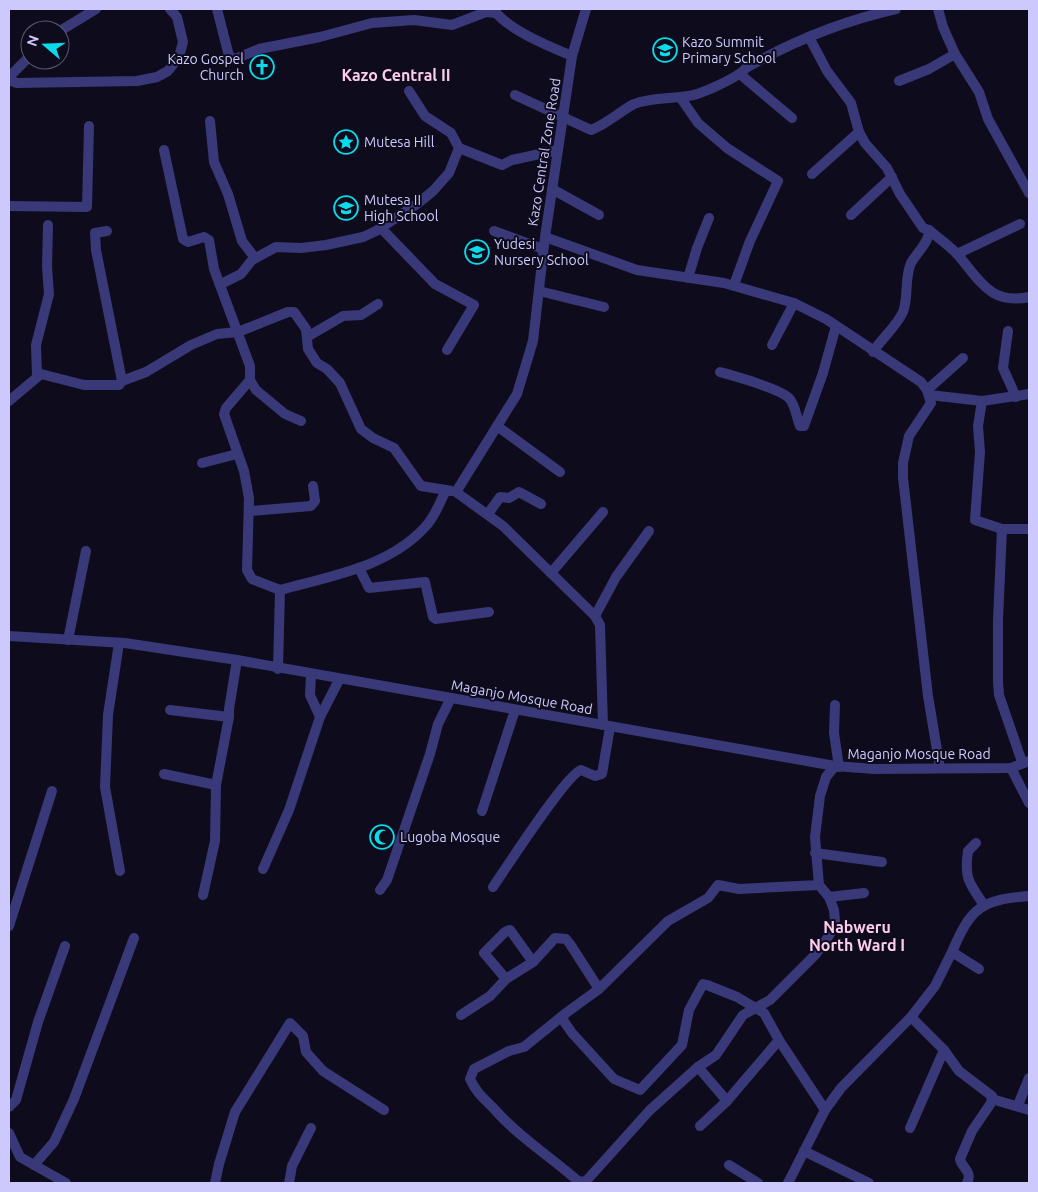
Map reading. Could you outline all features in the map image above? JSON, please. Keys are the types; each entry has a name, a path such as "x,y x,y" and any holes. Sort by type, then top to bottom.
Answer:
{"street":[{"path":"70,25 96,9"},
{"path":"20,67 9,79 17,83 137,81 156,77 168,72 179,57 183,42 177,17 170,9"},
{"path":"217,9 229,56 234,59 259,49 320,37 372,22 414,20 452,25 486,12 495,11 512,26 548,46 572,56"},
{"name":"Kazo Central Zone Road","path":"280,590 359,568 402,549 426,526 497,426 517,394 533,341 543,250 572,56 586,9"},
{"path":"515,95 591,130 602,126 636,104 702,92 741,74 746,68 808,37 852,21 896,9"},
{"path":"938,9 942,27 955,54 979,92 988,119 1029,193"},
{"path":"808,37 827,71 851,103 859,132 892,177 900,194 923,228 929,230 957,254 980,283 992,292 1011,300 1029,297"},
{"path":"899,81 929,69 955,54"},
{"path":"741,74 792,118"},
{"path":"409,91 425,116 451,133 459,148 502,165 512,160 558,150"},
{"path":"680,97 698,123 727,148 778,181 750,241 734,285"},
{"path":"210,121 214,162 228,194 242,241 255,258"},
{"path":"9,206 87,207 88,126"},
{"path":"812,174 859,132"},
{"path":"221,284 241,274 255,258 276,247 301,248 326,245 363,237 381,228 433,191 449,173 459,148"},
{"path":"164,150 183,239 188,242 207,238 214,270 221,284 250,366 250,380 256,390 285,414 300,421"},
{"path":"851,215 892,177"},
{"path":"552,189 599,215"},
{"path":"688,278 696,248 709,218"},
{"path":"957,254 1020,224"},
{"path":"36,376 34,356 48,294 46,267 48,225"},
{"path":"381,228 435,284 474,305 447,350"},
{"path":"873,352 902,313 908,286 907,277 912,262 929,236 929,230"},
{"path":"107,231 96,233 96,250 122,381"},
{"path":"494,231 543,250"},
{"path":"545,237 637,270 734,285 794,303 836,326 921,382 928,393 931,403 909,436 903,463 903,478 928,696 940,768"},
{"path":"539,291 604,307"},
{"path":"772,345 794,303"},
{"path":"307,337 343,316 361,315 378,304"},
{"path":"11,396 36,376 48,374 84,385 119,385 122,381 146,372 191,345 217,334 238,332 288,312 294,312 306,329 308,349 318,363 328,369 340,383 361,429 373,438 394,448 420,486 451,491 488,514 503,526 595,616 600,625 607,726 602,774 595,776 581,770 574,774 546,808 493,887"},
{"path":"720,372 745,378 782,393 789,398 800,426 804,426 823,373 836,326"},
{"path":"1008,331 1004,368 1016,397"},
{"path":"928,393 964,358"},
{"path":"250,380 224,411 244,471 250,511 247,570 252,579 280,590 278,669"},
{"path":"928,393 982,401 1029,394"},
{"path":"982,401 978,426 980,452 975,517 978,521 1002,528 1029,529"},
{"path":"497,426 560,472"},
{"path":"202,463 237,454"},
{"path":"250,511 311,506 315,501 313,486"},
{"path":"488,514 500,498 509,498 519,492 540,504"},
{"path":"551,573 603,512"},
{"path":"1002,528 998,620 999,695 1026,762"},
{"path":"595,616 616,576 649,531"},
{"path":"68,640 86,551"},
{"path":"359,568 369,588 424,582 432,617 436,619 489,612"},
{"name":"Maganjo Mosque Road","path":"9,636 120,643 237,660 339,680 837,766 1011,768 1026,762"},
{"path":"120,643 108,715 105,787 120,871"},
{"path":"202,895 215,841 216,784 229,717 228,709 237,660"},
{"path":"311,674 310,695 320,717"},
{"path":"264,870 289,810 320,717 339,680"},
{"path":"380,890 387,880 430,754 438,724 451,698"},
{"path":"819,885 739,889 718,885 708,898 668,921 599,990 524,1047 509,1051 474,1069 470,1079 475,1092 504,1122 578,1181 583,1182 587,1180 650,1110 698,1067 716,1055 743,1015 770,1000 824,944 835,921 829,897 819,885 815,853 816,816 826,777 837,766 834,733 835,705"},
{"path":"170,710 229,717"},
{"path":"482,812 515,710"},
{"path":"1011,768 1029,803"},
{"path":"164,774 216,784"},
{"path":"9,926 52,791"},
{"path":"976,842 968,851 966,872 967,879 984,905"},
{"path":"815,853 882,862"},
{"path":"829,897 864,893"},
{"path":"788,1183 825,1110 842,1088 911,1017 935,986 969,918 990,902 1029,896"},
{"path":"506,980 484,954 505,932 510,930 533,962"},
{"path":"34,1164 54,1142 74,1098 134,938"},
{"path":"461,1015 490,996 506,980 533,962 555,938 566,939 599,990"},
{"path":"9,1107 16,1100 38,1022 65,946"},
{"path":"952,952 979,969"},
{"path":"561,1017 572,1033 614,1080 640,1090 676,1054 684,1042 685,1023 689,1010 703,984 737,997 764,1013 779,1040 825,1110"},
{"path":"911,1017 944,1050 959,1071 992,1095 992,1099 972,1131 960,1159 968,1171 970,1178 967,1183"},
{"path":"215,1183 235,1112 290,1023 303,1036 306,1052 323,1070 384,1110"},
{"path":"700,1126 727,1102 779,1040"},
{"path":"910,1128 944,1050"},
{"path":"698,1067 727,1102"},
{"path":"1018,1105 1029,1078"},
{"path":"992,1099 1018,1105 1029,1110"},
{"path":"289,1183 292,1166 311,1128"},
{"path":"9,1133 20,1157 66,1183"},
{"path":"804,1152 869,1183"},
{"path":"728,1165 758,1183"}],"place":[{"name":"Kazo Summit Primary School","path":"665,50"},
{"name":"Kazo Gospel Church","path":"262,67"},
{"name":"Mutesa Hill","path":"346,142"},
{"name":"Mutesa II High School","path":"346,208"},
{"name":"Yudesi Nursery School","path":"477,252"},
{"name":"Lugoba Mosque","path":"382,837"}],"district":[{"name":"Kazo Central II","path":"396,75"},
{"name":"Nabweru North Ward I","path":"857,936"}]}
